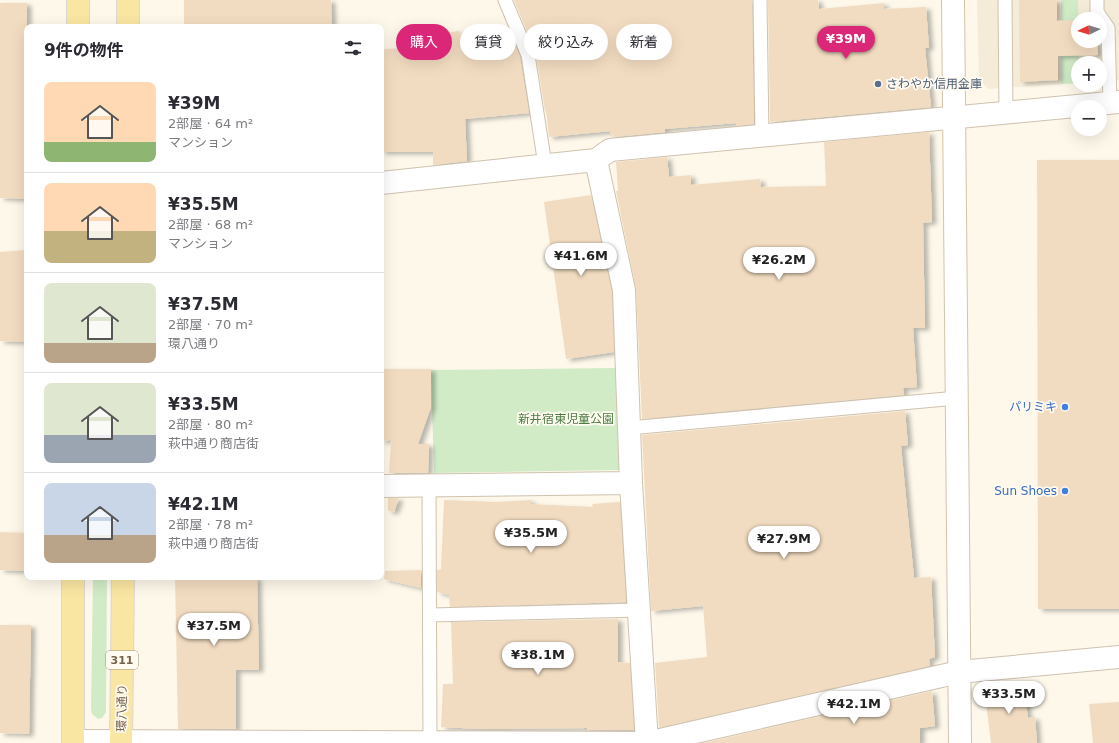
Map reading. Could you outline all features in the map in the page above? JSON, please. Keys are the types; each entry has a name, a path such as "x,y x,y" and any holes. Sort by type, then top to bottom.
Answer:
{"main road":[{"path":"78,0 78,24"},
{"path":"128,0 128,24"},
{"path":"73,580 73,742"},
{"name":"環八通り","path":"121,742 123,580"}],"street":[{"path":"953,0 960,743"},
{"path":"384,183 596,160 610,150 1115,102"},
{"path":"596,160 624,290 631,483 647,743"},
{"path":"384,486 631,483"},
{"path":"73,742 647,743 959,672 1119,657"}],"lane":[{"path":"506,0 528,55 545,165"},
{"path":"760,0 762,136"},
{"path":"1005,0 1006,113"},
{"path":"1097,0 1097,12 1108,28 1115,102"},
{"path":"629,428 957,398"},
{"path":"429,486 430,742"},
{"path":"430,615 639,610"}],"shaded area":[{"path":"977,0 1119,0 1119,80 1107,81 1107,56 1071,56 1071,83 988,89 979,79"}],"green space":[{"path":"1061,0 1078,0 1078,12 1071,12 1071,48 1079,48 1079,56 1071,56 1071,83 1061,84"},
{"name":"新井宿東児童公園","path":"616,368 620,470 434,473 431,370"},
{"path":"93,580 107,580 106,712 102,718 98,719 92,714"}],"building":[{"path":"184,0 331,0 332,24 184,24"},
{"path":"514,0 752,0 754,124 736,126 736,123 665,129 665,132 614,137 614,135 610,136 610,131 549,137 537,60 608,60 608,24 524,25"},
{"path":"768,0 818,0 819,9 884,3 884,9 926,7 929,48 925,48 931,107 770,122"},
{"path":"1019,0 1057,0 1057,21 1071,20 1071,48 1098,48 1098,55 1058,56 1058,80 1020,82"},
{"path":"0,3 27,3 27,24 24,24 24,199 0,198"},
{"path":"459,31 460,60 516,60 516,47 520,57 529,113 465,119 467,161 433,165 433,152 384,152 384,49 396,49 396,60 452,60 452,32"},
{"path":"929,132 932,222 923,223 925,328 913,328 917,387 903,388 904,395 642,419 636,289 616,191 618,191 616,162 667,157 669,177 691,175 691,185 760,179 761,187 826,186 824,142"},
{"path":"1037,160 1119,160 1119,609 1038,609"},
{"path":"591,195 612,292 614,352 566,359 544,202"},
{"path":"24,250 24,342 0,341 0,252"},
{"path":"384,369 431,369 431,407 418,444 429,444 428,473 389,473 391,440 384,441"},
{"path":"905,411 908,445 901,446 914,578 931,577 935,657 929,659 930,666 659,728 655,663 707,657 703,606 651,611 642,435"},
{"path":"388,498 399,498 394,512 388,511"},
{"path":"444,500 495,502 531,500 531,504 593,507 592,504 620,502 626,602 450,607 449,595 437,592 437,570 441,569"},
{"path":"0,532 24,533 24,571 0,570"},
{"path":"421,570 421,588 384,579 385,571"},
{"path":"175,580 257,580 259,670 236,670 236,729 178,729"},
{"path":"618,619 618,662 630,663 634,730 587,730 587,728 482,729 441,727 443,684 453,684 451,622"},
{"path":"0,625 31,625 29,734 0,733"},
{"path":"1023,682 1028,718 1035,717 1037,743 991,743 984,686"},
{"path":"932,691 935,726 920,728 920,743 703,743"},
{"path":"1119,702 1119,743 1093,743 1089,704"}],"place":[{"name":"さわやか信用金庫","path":"878,84"},
{"name":"パリミキ","path":"1065,407"},
{"name":"Sun Shoes","path":"1065,491"}]}
